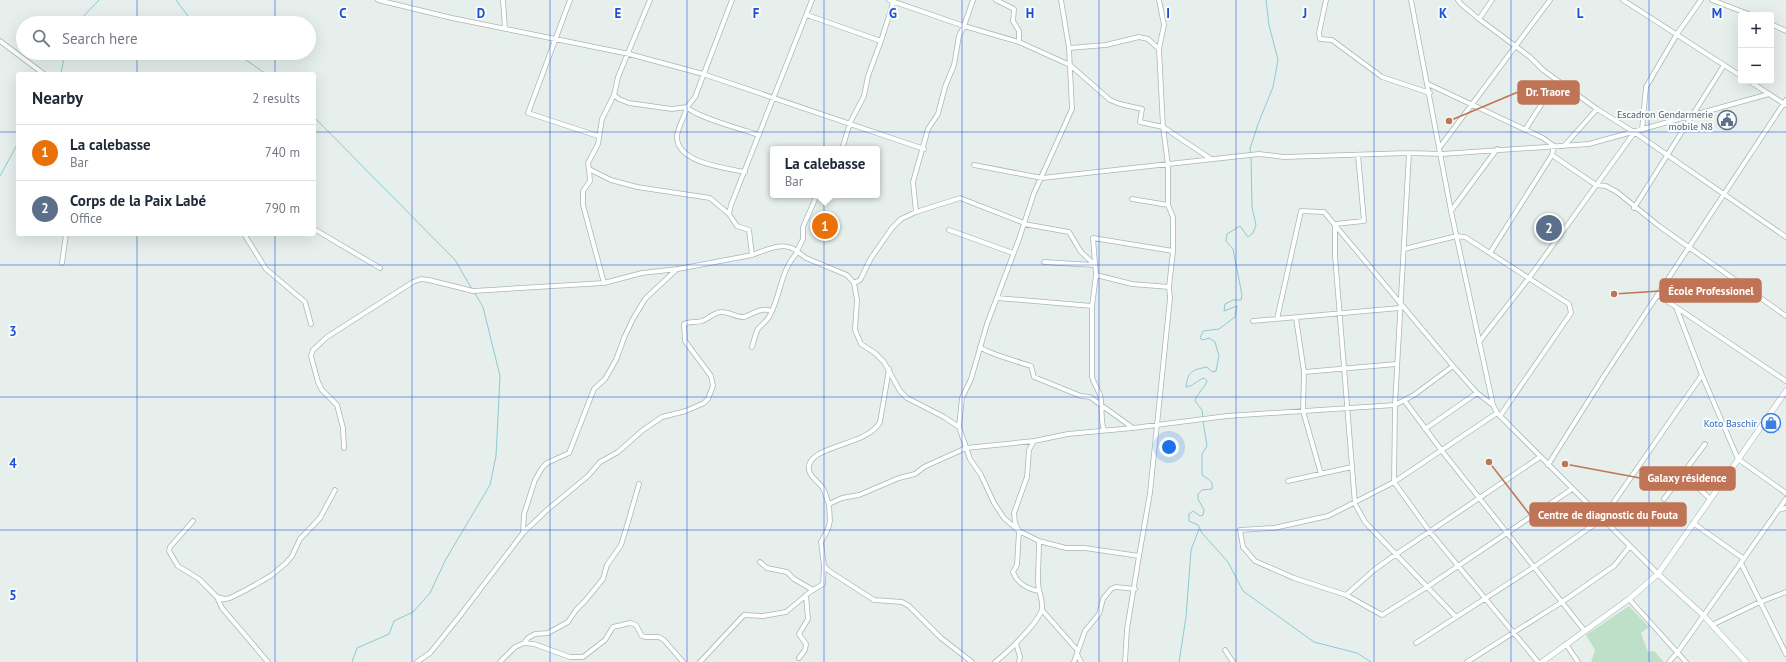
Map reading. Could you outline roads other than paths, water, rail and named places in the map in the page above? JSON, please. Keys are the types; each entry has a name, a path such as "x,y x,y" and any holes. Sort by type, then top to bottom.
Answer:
{"street":[{"path":"378,0 505,29 629,54 703,74 924,149"},
{"path":"503,0 505,29"},
{"path":"570,0 554,39 528,113 598,136"},
{"path":"604,283 583,205 583,190 590,181 588,163 598,144 598,136 602,118 614,95 618,78 650,0"},
{"path":"732,0 695,97 687,108 677,135 677,141 689,156 698,161 744,172"},
{"path":"729,214 731,205 812,0"},
{"path":"916,212 913,182 924,149 928,129 938,114 944,87 954,65 959,36 973,0"},
{"path":"996,0 1014,9 1013,21 1019,31 1019,42"},
{"path":"1062,0 1070,48 1072,108 1034,193 987,324 971,379 962,398 959,427 970,459 981,475 994,503 1004,518 1019,531 1039,541 1066,548 1085,548 1139,556"},
{"path":"1124,662 1139,556 1150,493 1170,298 1169,287 1173,217 1168,205 1168,165 1163,127 1159,50 1164,25 1159,0"},
{"path":"1326,0 1319,33 1320,39 1332,40 1382,77 1430,92"},
{"path":"1411,0 1442,154 1451,211 1493,405 1498,415 1658,574 1704,615 1746,662"},
{"path":"1458,0 1479,19 1530,57 1537,65 1596,109 1634,132 1786,237"},
{"path":"1479,19 1492,0"},
{"path":"1440,147 1514,46 1550,0"},
{"path":"1623,0 1738,74"},
{"path":"1642,130 1646,87 1677,34 1701,0"},
{"path":"1712,0 1743,12"},
{"path":"843,146 850,123 864,96 868,76 881,41 892,1 964,26 1019,42 1070,65 1110,100 1142,109 1140,122 1163,127 1211,160"},
{"path":"807,15 881,41"},
{"path":"1774,25 1786,31"},
{"path":"1070,48 1106,45 1139,37 1148,39 1159,50"},
{"path":"0,41 16,53"},
{"path":"25,60 41,72"},
{"path":"1634,208 1724,64"},
{"path":"1525,130 1557,80"},
{"path":"1428,84 1543,138 1554,146"},
{"path":"1548,465 1689,247 1785,103 1754,84"},
{"path":"974,165 1042,178 1259,154 1284,157 1442,154 1497,149 1589,144 1769,94"},
{"path":"614,95 619,99 629,102 672,109 687,108 704,118 759,135"},
{"path":"1564,146 1596,109"},
{"path":"1479,342 1529,278 1634,132"},
{"path":"1490,253 1552,155 1554,146"},
{"path":"1451,211 1497,149"},
{"path":"1409,154 1395,405 1394,482 1430,532 1538,662"},
{"path":"1335,224 1364,221 1358,155"},
{"path":"1552,155 1596,185 1606,186 1617,192 1634,208 1786,316"},
{"path":"589,169 611,180 630,185 710,198 729,214 737,226 749,230 752,255"},
{"path":"752,347 759,328 771,312 786,267 790,259 797,252 803,239 803,227 815,198"},
{"path":"854,283 860,280 870,258 892,228 901,219 916,212 960,198 1024,224 1069,232 1081,252 1094,264"},
{"path":"1132,199 1168,205"},
{"path":"1277,319 1301,211 1324,212 1400,306 1478,393 1493,405"},
{"path":"1335,224 1335,256 1355,504 1366,522 1395,555 1456,617"},
{"path":"316,230 380,268"},
{"path":"950,230 1013,253"},
{"path":"62,263 66,236"},
{"path":"245,236 266,269 305,302 311,324"},
{"path":"1404,249 1457,236 1465,237 1569,304 1571,313 1498,415 1394,482 1355,504 1328,516 1274,528 1240,530 1243,547 1255,561 1294,578 1346,595 1382,614 1427,587 1572,489"},
{"path":"1104,430 1100,395 1092,377 1092,306 1096,275 1092,238 1172,251"},
{"path":"344,448 343,428 337,405 322,390 318,382 311,356 313,350 327,337 413,282 429,280 473,291 604,283 642,273 678,269 752,255 782,245 791,247 806,258 847,275 854,283 857,300 856,330 861,344 875,353 889,368 900,391 907,398 944,417 959,427"},
{"path":"1044,262 1094,264"},
{"path":"523,533 524,514 535,480 542,468 547,463 569,452 594,389 605,379 616,360 633,319 645,299 678,269"},
{"path":"1096,275 1132,284 1169,287"},
{"path":"1658,295 1786,381"},
{"path":"997,298 1092,306"},
{"path":"1253,321 1296,318 1400,306"},
{"path":"1676,307 1702,375 1738,459 1786,493"},
{"path":"417,662 430,653 471,603 523,533 547,510 588,476 600,462 618,452 642,430 662,417 686,411 704,403 708,399 713,386 711,376 685,341 684,324 690,321 702,321 713,314 720,312 730,313 740,317 766,310 771,312"},
{"path":"1296,318 1304,372 1303,411 1321,474"},
{"path":"980,347 984,351 1031,366 1034,377 1081,396 1090,397 1133,428"},
{"path":"1304,372 1397,364"},
{"path":"829,504 842,498 858,495 899,478 915,474 924,467 966,448 1034,441 1068,434 1133,428 1227,416 1395,405 1453,366"},
{"path":"700,662 744,615 763,616 786,612 813,590 823,584 824,566 820,542 828,529 830,521 829,504 823,487 812,476 809,469 810,460 822,450 862,437 877,428 882,413 889,368"},
{"path":"1416,643 1534,567 1602,519 1702,375"},
{"path":"1542,662 1584,630 1629,599 1658,574 1786,391"},
{"path":"1425,429 1478,393"},
{"path":"1404,400 1442,451 1584,630"},
{"path":"1034,441 1029,450 1027,477 1014,513 1015,523 1019,531 1017,565 1013,572 1017,580 1031,590 1039,591"},
{"path":"1664,499 1705,444"},
{"path":"1346,595 1374,570 1395,555 1540,457"},
{"path":"1288,481 1352,467"},
{"path":"1683,473 1710,499"},
{"path":"500,662 515,647 524,643 528,638 535,634 548,633 568,622 576,610 603,579 608,565 620,545 639,484"},
{"path":"217,597 226,599 230,598 272,575 286,563 292,556 300,539 320,518 336,490"},
{"path":"1669,662 1677,653 1786,499"},
{"path":"1778,511 1786,508"},
{"path":"193,521 173,544 169,551 178,566 199,579 217,597 222,608 268,662"},
{"path":"1693,523 1744,559"},
{"path":"995,662 1033,625 1042,610 1042,601 1039,591 1039,541"},
{"path":"1467,662 1562,602 1614,566 1630,546"},
{"path":"760,562 767,568 787,572 794,579 813,590"},
{"path":"1741,563 1786,654"},
{"path":"824,566 829,571 874,600 902,602 909,606 941,638 972,662"},
{"path":"1074,662 1085,631 1099,614 1103,599 1111,589 1116,587 1135,589"},
{"path":"1712,625 1760,602 1786,592"},
{"path":"799,658 805,650 806,644 799,634 808,619 806,596"},
{"path":"1629,599 1686,662"},
{"path":"1042,610 1078,652 1081,662"},
{"path":"524,643 534,644 570,656 583,657 605,640 613,627 630,623 636,625 642,636 659,637 664,640 683,662"},
{"path":"1016,643 1020,656 1019,662"},
{"path":"1566,644 1578,662"},
{"path":"1225,650 1233,662"}],"waterway":[{"path":"84,16 99,0"},
{"path":"176,0 188,16"},
{"path":"1251,154 1250,149 1258,124 1273,87 1278,60 1269,25 1266,0"},
{"path":"61,72 64,60"},
{"path":"246,60 263,72"},
{"path":"316,119 455,260 472,289"},
{"path":"0,176 16,147"},
{"path":"1203,418 1202,410 1195,401 1207,381 1204,378 1186,387 1188,378 1194,370 1207,367 1212,372 1216,371 1219,356 1215,342 1209,338 1203,340 1200,338 1203,331 1219,329 1235,317 1237,306 1224,311 1225,304 1233,300 1241,300 1242,295 1233,249 1226,241 1227,234 1240,226 1248,237 1253,233 1256,225 1252,207 1251,157"},
{"path":"352,662 357,648 389,634 394,621 413,612 430,593 446,559 490,485 496,456 500,376 483,307 474,292"},
{"path":"1203,421 1207,446 1202,454 1202,475 1211,482 1212,489 1202,490 1198,494 1198,499 1204,510 1203,515 1200,516 1193,511 1189,514 1189,521 1198,525 1202,533 1228,562 1243,591 1314,642 1357,653 1371,662"},
{"path":"1179,662 1186,617 1191,550 1199,529"}],"place":[{"name":"Escadron Gendarmerie mobile N8","path":"1727,120"},
{"name":"Dr. Traore","path":"1449,121"},
{"name":"La calebasse","path":"825,226"},
{"name":"Corps de la Paix Labé","path":"1549,228"},
{"name":"École Professionel","path":"1614,294"},
{"name":"Koto Baschir","path":"1771,423"},
{"name":"Centre de diagnostic du Fouta","path":"1489,462"},
{"name":"Galaxy résidence","path":"1565,464"}]}
